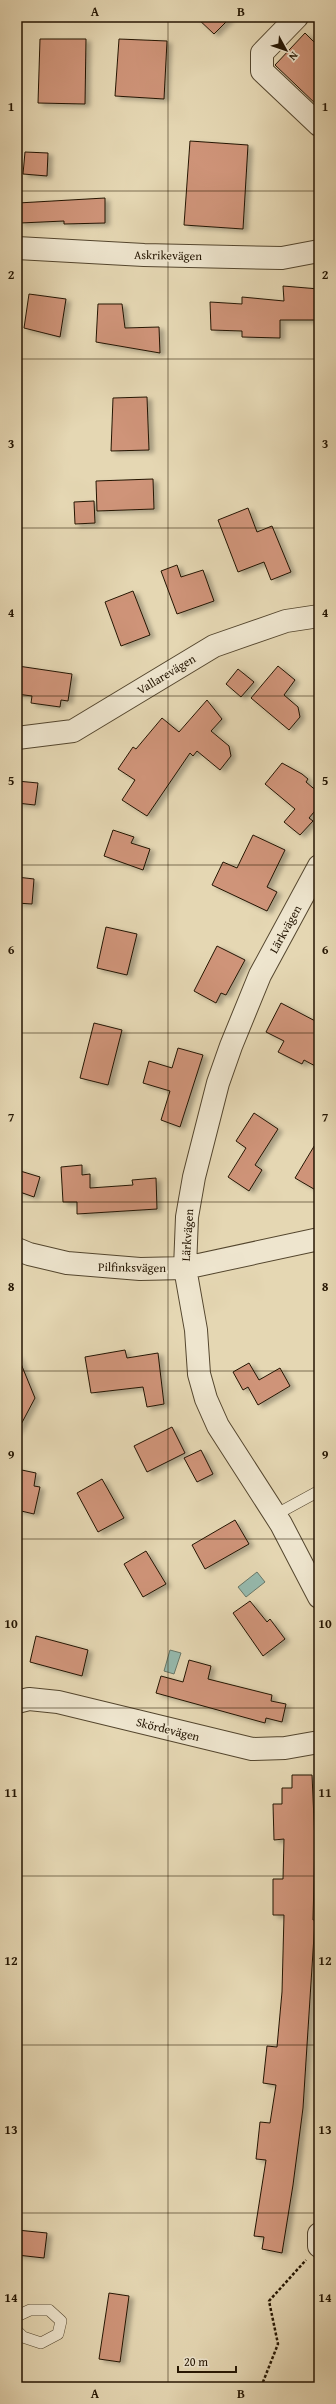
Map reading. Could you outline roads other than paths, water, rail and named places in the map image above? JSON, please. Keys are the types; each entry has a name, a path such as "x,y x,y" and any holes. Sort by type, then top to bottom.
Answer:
{"street":[{"path":"297,17 262,53 262,71 319,125"},
{"name":"Askrikevägen","path":"17,248 144,255 282,258 319,251"},
{"name":"Vallarevägen","path":"17,738 73,731 214,646 286,621 319,616"},
{"name":"Lärkvägen","path":"319,867 260,975 231,1046 218,1083 194,1178 187,1217 185,1268 196,1330 199,1374 206,1399 218,1426 275,1515 319,1597"},
{"name":"Pilfinksvägen","path":"17,1248 29,1254 67,1263 140,1269 185,1268 319,1239"},
{"name":"Skördevägen","path":"17,1702 30,1699 58,1702 252,1749 286,1748 319,1742"}],"lane":[{"path":"275,1515 319,1491"},
{"path":"17,2316 30,2310 49,2310 61,2321 58,2334 41,2343 17,2332"}],"water":[{"path":"257,1572 265,1582 246,1597 238,1587"},
{"path":"170,1650 181,1653 174,1674 164,1671"}]}
